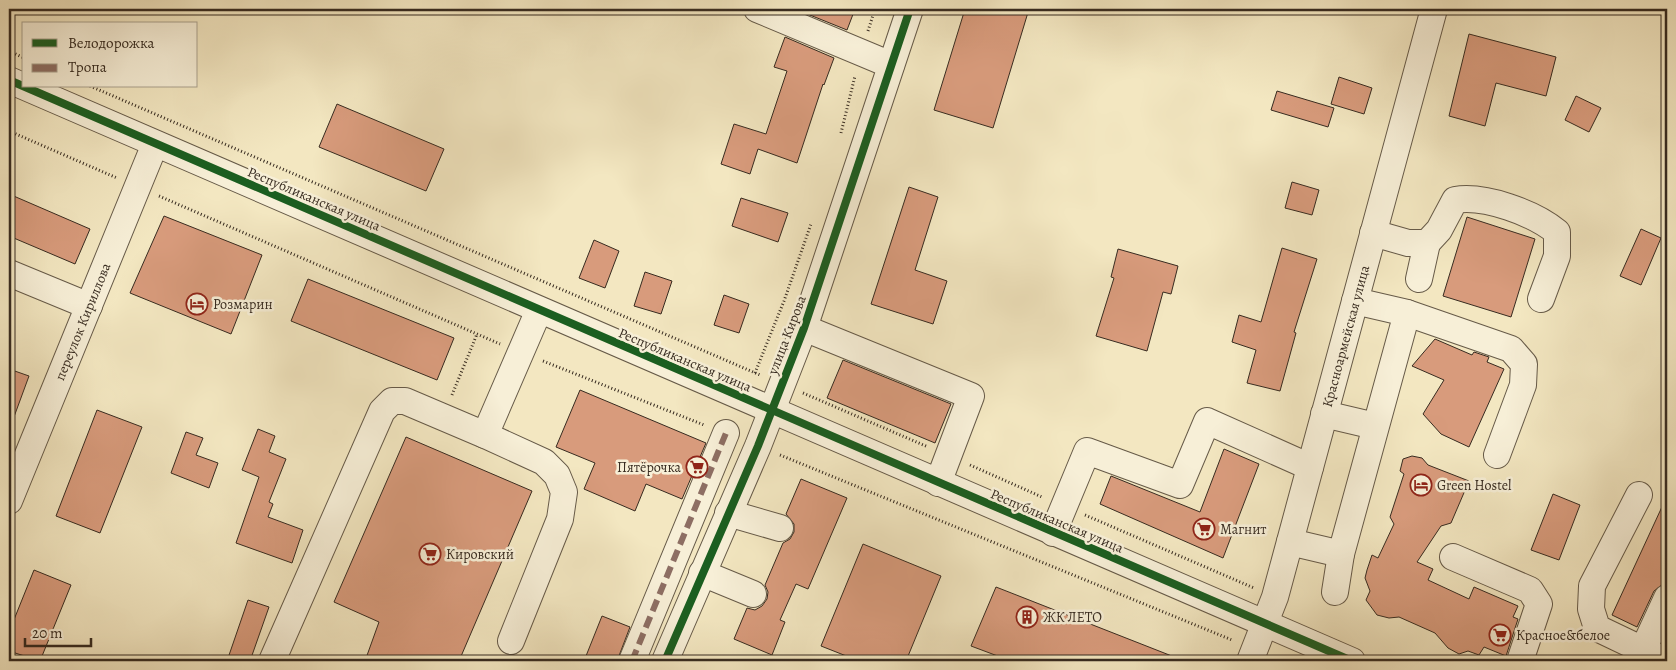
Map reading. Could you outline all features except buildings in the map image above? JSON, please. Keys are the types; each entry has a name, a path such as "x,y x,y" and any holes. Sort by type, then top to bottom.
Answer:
{"street":[{"path":"757,9 891,65"},
{"name":"улица Кирова","path":"665,661 758,446 804,328 837,236 910,9"},
{"name":"Красноармейская улица","path":"1252,655 1275,597 1434,9"},
{"name":"Республиканская улица","path":"9,80 22,86"},
{"name":"Республиканская улица","path":"27,88 1352,661"},
{"name":"переулок Кириллова","path":"9,501 155,144"},
{"path":"1419,279 1427,243 1439,230 1455,200 1470,198 1507,207 1544,220 1557,232 1557,256 1541,300"},
{"path":"1373,233 1408,243 1427,243"},
{"path":"9,273 88,306"},
{"path":"1355,301 1406,313 1511,349 1524,364 1523,386 1497,455"},
{"path":"485,435 539,310"},
{"path":"1335,592 1341,554 1406,313"},
{"path":"804,328 971,396 938,483"},
{"path":"272,661 382,411 392,401 405,401 485,435 519,442 557,475 564,492 560,519 511,641"},
{"path":"1324,414 1375,426"},
{"path":"1053,532 1087,450 1180,485 1207,421 1310,467"},
{"path":"632,661 726,434"},
{"path":"1639,495 1592,586 1592,609 1597,628 1655,656 1667,598"},
{"path":"728,513 780,528"},
{"path":"1290,542 1341,554"},
{"path":"1453,557 1530,590 1539,604 1520,661"},
{"path":"702,574 753,594"}],"path":[{"path":"841,135 861,53 875,9"},
{"path":"9,51 22,57"},
{"path":"95,88 1275,597"},
{"path":"9,131 477,334 726,434"},
{"path":"742,398 755,372 784,301 813,218"},
{"path":"443,417 477,334"},
{"path":"758,446 1252,655"}],"marked path":[{"path":"632,661 726,433"}],"cycle path":[{"path":"665,661 758,446 804,328 910,9"},
{"path":"9,80 22,86"},
{"path":"27,88 1352,661"}],"place":[{"name":"Розмарин","path":"197,304"},
{"name":"Пятёрочка","path":"697,467"},
{"name":"Green Hostel","path":"1421,485"},
{"name":"Магнит","path":"1204,529"},
{"name":"Кировский","path":"430,554"},
{"name":"ЖК ЛЕТО","path":"1027,617"},
{"name":"Красное&белое","path":"1500,635"}]}
